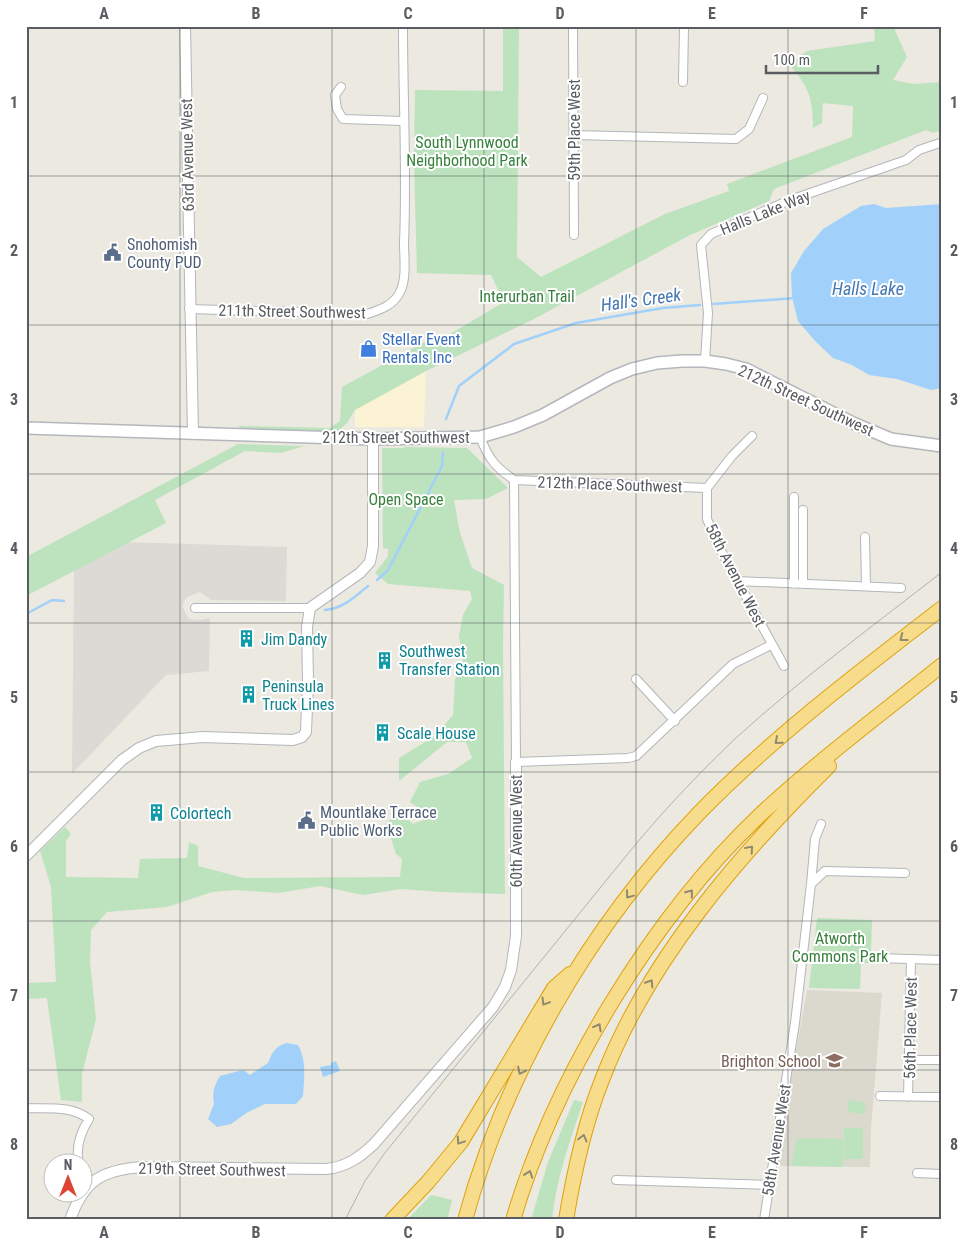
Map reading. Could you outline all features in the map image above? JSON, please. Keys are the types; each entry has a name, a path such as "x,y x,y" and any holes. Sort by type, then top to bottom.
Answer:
{"highway":[{"path":"465,1220 485,1157 517,1079 538,1037 578,968 631,892 665,851 736,777 863,669 942,608"},
{"path":"513,1220 543,1139 581,1057 607,1012 664,926 698,884 760,815 820,762 942,665"},
{"path":"566,1220 572,1183 584,1134 602,1080 620,1038 648,986 684,933 735,866 780,815 889,708"},
{"path":"392,1220 450,1156 480,1111 554,988 578,968"}],"main road":[{"name":"212th Street Southwest","path":"26,428 373,438 480,437 514,427 543,415 610,378 632,369 682,361 705,361 746,369 853,423 891,439 942,446"}],"street":[{"name":"63rd Avenue West","path":"185,26 193,434"},
{"path":"341,87 335,95 337,109 343,119 404,121 403,26"},
{"name":"59th Place West","path":"573,26 574,235"},
{"path":"683,82 684,26"},
{"path":"574,135 736,139 749,129 763,98"},
{"name":"211th Street Southwest","path":"190,309 367,314 382,310 392,302 400,292 403,282 405,228 404,121"},
{"name":"Halls Lake Way","path":"705,361 708,312 702,245 711,234 790,200 906,160 919,150 940,143"},
{"path":"707,488 732,456 752,436"},
{"path":"480,437 488,457 514,480"},
{"path":"195,608 310,608 360,573 370,562 373,546 373,438"},
{"name":"212th Place Southwest","path":"514,480 707,488"},
{"name":"60th Avenue West","path":"335,1168 361,1156 374,1144 494,1007 511,970 516,936 514,480"},
{"name":"58th Avenue West","path":"707,488 706,519 720,549 784,666"},
{"path":"794,497 799,584"},
{"path":"799,584 803,510"},
{"path":"865,537 866,586"},
{"path":"737,581 901,588"},
{"path":"26,856 122,760 138,748 156,741 203,737 293,740 302,737 306,732 308,681 307,627 310,608"},
{"path":"516,762 628,758 640,753 733,664 772,645"},
{"path":"636,679 675,721"},
{"name":"58th Avenue West","path":"764,1220 795,1023 815,839 821,824"},
{"path":"811,884 825,871 905,873"},
{"path":"876,958 942,960"},
{"name":"56th Place West","path":"908,1096 911,959"},
{"path":"909,1060 942,1060"},
{"path":"880,1096 942,1097"},
{"path":"26,1108 81,1112 88,1119 81,1131 78,1142 78,1154"},
{"name":"219th Street Southwest","path":"92,1181 110,1171 121,1168 317,1170 335,1168"},
{"path":"917,1173 942,1174"},
{"path":"616,1180 768,1185"},
{"path":"70,1220 77,1204"}],"shaded area":[{"path":"426,371 424,427 355,427 355,410"},
{"path":"123,542 287,547 286,601 211,600 200,592 187,597 183,603 183,608 189,619 200,620 210,618 209,671 166,675 72,774 74,568"},
{"name":"Brighton School","path":"807,990 882,993 871,1129 870,1167 775,1166"}],"green space":[{"path":"503,26 519,26 517,257 541,277 665,214 729,191 727,184 852,137 853,106 823,103 822,123 813,128 811,100 801,80 789,64 807,51 875,41 874,26 893,26 907,57 893,80 913,84 942,82 942,138 938,131 933,133 926,130 774,189 769,201 690,235 532,320 426,371 355,410 347,423 336,433 240,430 239,426 330,428 340,421 342,387 430,339 433,344 504,302 491,275 417,273 414,160 416,156 414,156 415,90 503,91"},
{"path":"238,444 304,446 281,453 245,451 155,500 166,523 26,596 26,557"},
{"name":"Open Space","path":"382,448 467,448 508,488 486,499 454,500 460,533 472,568 504,585 505,894 401,889 363,895 320,886 279,893 236,890 212,892 167,907 107,912 91,930 90,962 96,1019 82,1074 82,1102 61,1100 47,998 26,999 26,983 56,982 51,887 40,851 65,827 71,834 66,841 66,877 138,878 140,859 187,858 189,842 198,846 198,866 244,878 400,877 402,859 396,854 386,823 401,812 413,824 431,817 410,802 420,782 448,774 472,758 466,742 447,742 399,781 399,758 435,736 453,715 455,680 463,661 459,636 463,615 472,599 470,591 388,584 375,573 388,556 388,549 383,548"},
{"name":"Atworth Commons Park","path":"817,918 872,920 871,953 873,963 861,963 860,989 809,988"},
{"path":"574,1100 583,1102 560,1175 552,1220 531,1220 548,1162"},
{"path":"849,1100 866,1103 864,1114 847,1112"},
{"path":"844,1128 863,1128 863,1159 844,1159"},
{"path":"797,1138 843,1139 843,1167 791,1166"},
{"path":"431,1195 452,1200 447,1220 407,1220"}],"water":[{"name":"Halls Lake","path":"874,204 886,208 942,204 942,388 931,390 897,379 869,375 852,365 833,358 798,321 792,297 791,273 804,251 823,229 861,206"},
{"path":"287,1043 298,1045 304,1063 303,1096 296,1104 265,1104 248,1112 231,1124 217,1127 208,1119 214,1104 213,1093 220,1076 243,1070 250,1075 268,1063 277,1048"},
{"path":"336,1061 340,1071 323,1077 320,1067 331,1065 331,1063"}],"waterway":[{"name":"Hall's Creek","path":"713,304 795,298"},
{"name":"Hall's Creek","path":"446,419 459,386 514,344 576,323 663,308 700,305"},
{"name":"Hall's Creek","path":"377,580 388,570 442,466 443,452"},
{"name":"Hall's Creek","path":"325,610 343,605 368,586"},
{"name":"Hall's Creek","path":"26,614 52,600 64,601"}],"tram line":[{"path":"345,1220 365,1181 384,1154 635,845 672,803 697,776 762,715 942,572"}],"place":[{"name":"Snohomish County PUD","path":"113,253"},
{"name":"Stellar Event Rentals Inc","path":"368,348"},
{"name":"Jim Dandy","path":"247,639"},
{"name":"Southwest Transfer Station","path":"385,660"},
{"name":"Peninsula Truck Lines","path":"248,695"},
{"name":"Scale House","path":"383,733"},
{"name":"Colortech","path":"156,813"},
{"name":"Mountlake Terrace Public Works","path":"306,821"},
{"name":"Brighton School","path":"835,1061"}],"park label":[{"name":"South Lynnwood Neighborhood Park","path":"467,151"},
{"name":"Interurban Trail","path":"527,296"}]}
